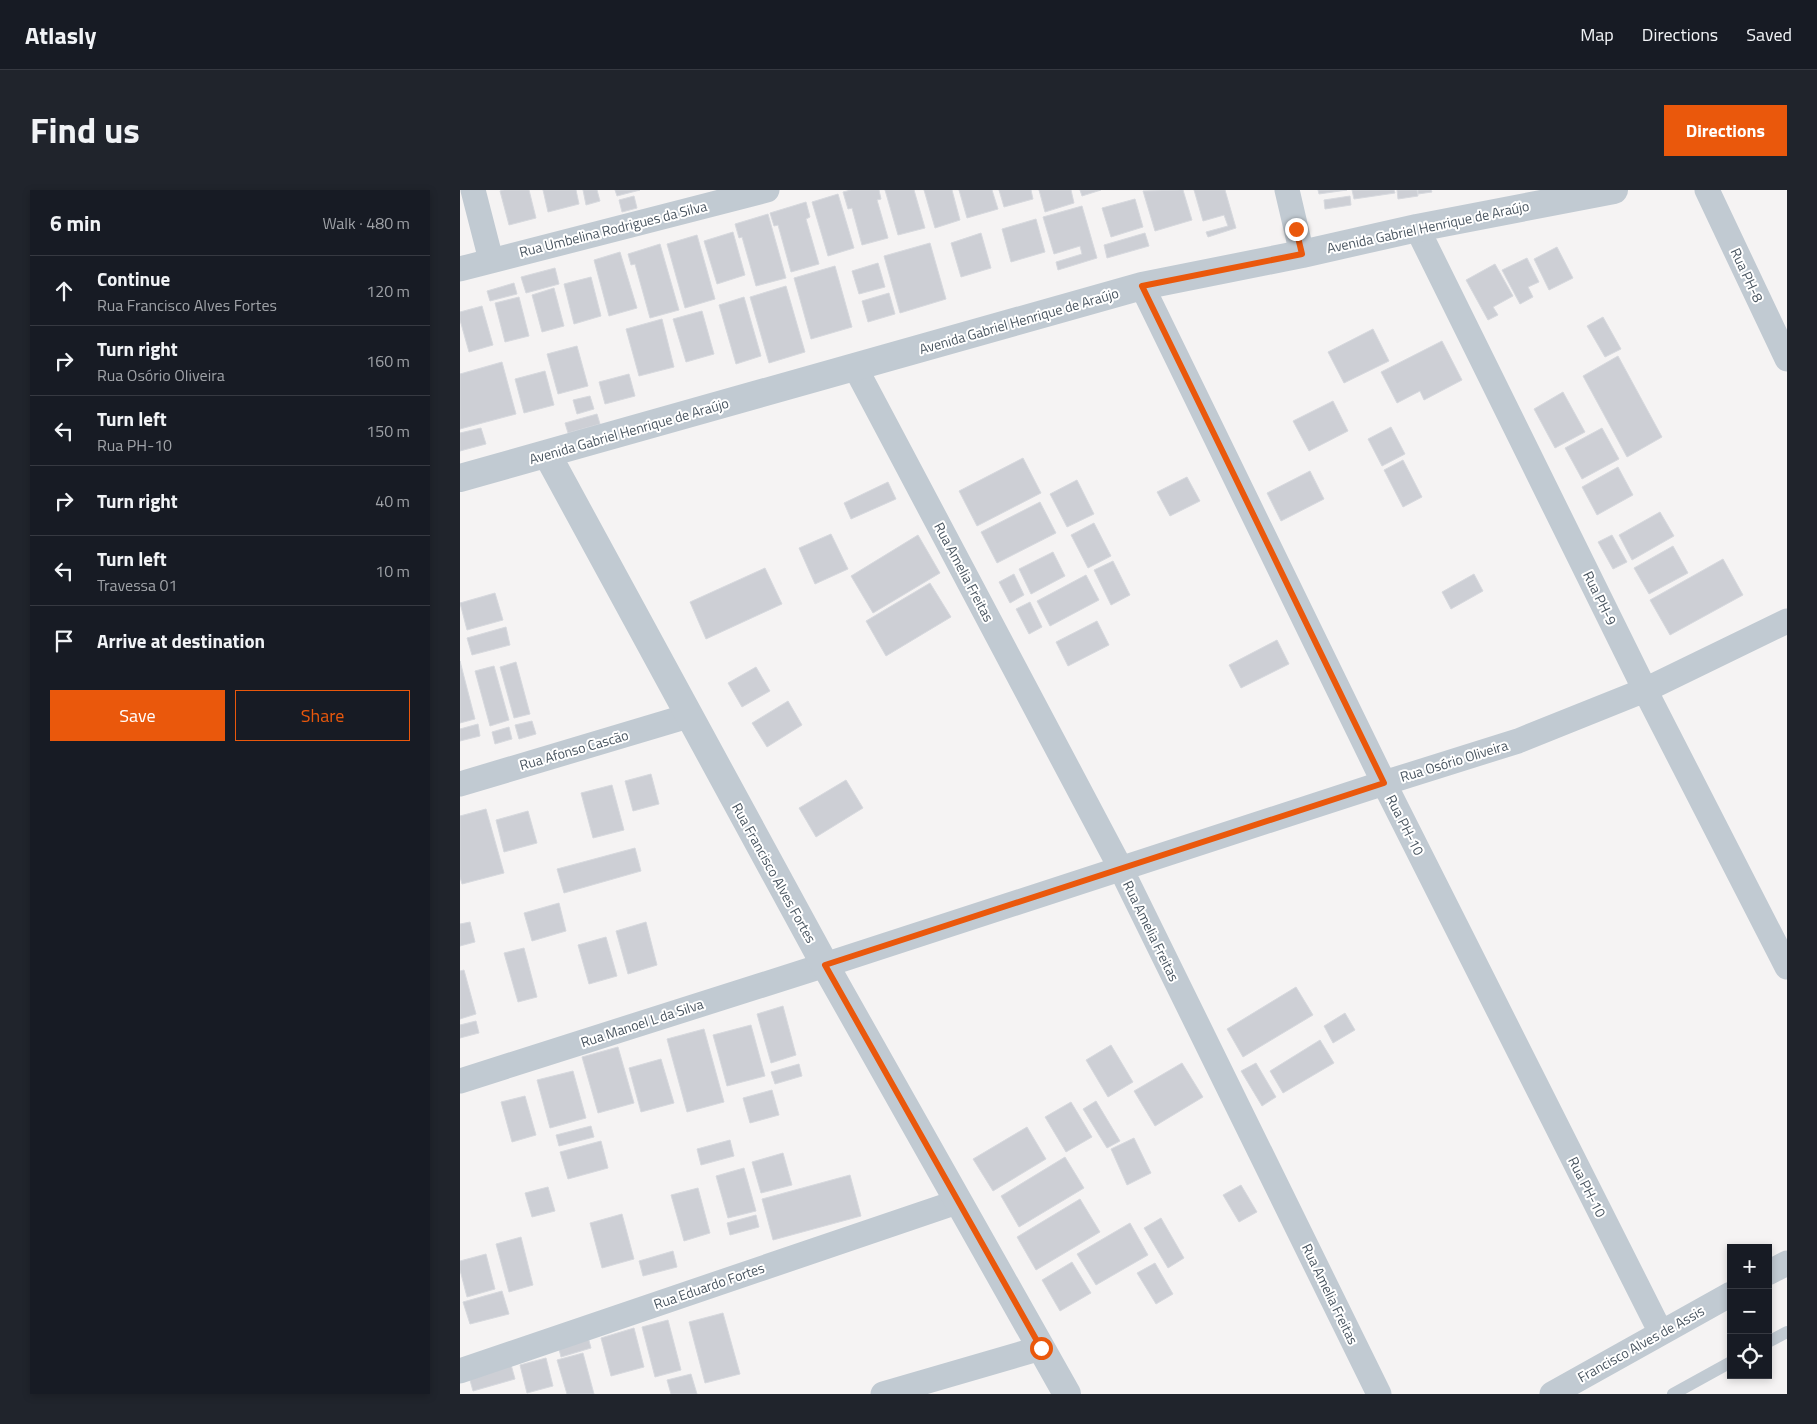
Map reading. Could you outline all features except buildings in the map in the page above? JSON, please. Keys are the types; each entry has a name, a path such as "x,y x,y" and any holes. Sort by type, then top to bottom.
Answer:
{"street":[{"path":"473,190 491,260"},
{"name":"Rua Umbelina Rodrigues da Silva","path":"460,268 766,190"},
{"path":"1287,190 1302,254"},
{"name":"Avenida Gabriel Henrique de Araújo","path":"460,478 1142,286 1302,254 1417,228 1614,190"},
{"name":"Rua PH-8","path":"1707,190 1787,359"},
{"name":"Rua PH-9","path":"1417,228 1645,690 1787,967"},
{"name":"Rua PH-10","path":"1142,286 1384,783 1661,1333"},
{"name":"Rua Amelia Freitas","path":"855,367 1120,869 1379,1394"},
{"name":"Rua Francisco Alves Fortes","path":"546,454 825,965 957,1202 1068,1394"},
{"name":"Rua Osório Oliveira","path":"825,965 1518,741 1645,690 1787,621"},
{"name":"Rua Afonso Cascão","path":"460,784 688,716"},
{"name":"Rua Manoel L da Silva","path":"460,1082 825,965"},
{"name":"Rua Eduardo Fortes","path":"460,1370 957,1202"},
{"path":"1772,1271 1787,1263"},
{"name":"Francisco Alves de Assis","path":"1552,1394 1727,1296"},
{"path":"883,1394 1041,1348"}],"lane":[{"path":"1772,1340 1787,1332"},
{"path":"1673,1394 1688,1390 1727,1365"}],"route":[{"path":"1041,1348 825,965 1384,783 1142,286 1302,254 1296,229"}]}
